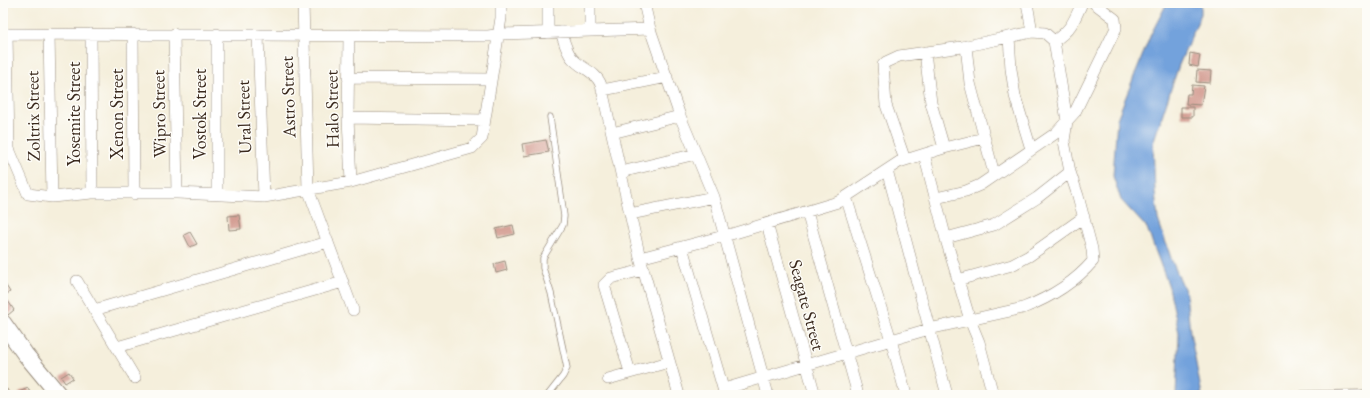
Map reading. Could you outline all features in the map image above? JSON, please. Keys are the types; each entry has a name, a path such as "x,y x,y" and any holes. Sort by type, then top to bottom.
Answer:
{"street":[{"name":"Astro Street","path":"303,3 308,189 353,310"},
{"path":"500,3 501,18 497,36 490,80 482,138 472,148 351,182 264,197 177,193 92,193 52,197 28,194 6,145 5,34 497,36 650,29"},
{"path":"548,3 548,33"},
{"path":"590,3 590,31"},
{"path":"644,3 650,29 680,116 714,197 726,236 768,395"},
{"path":"1027,3 1032,32"},
{"path":"1054,41 1064,35 1072,27 1082,3"},
{"path":"936,198 966,191 980,185 1056,133 1075,112 1116,28 1115,19 1094,3"},
{"path":"561,32 567,49 573,59 597,76 603,90 640,258 679,395"},
{"path":"682,247 725,392 763,378 929,329 1024,308 1038,303 1060,289 1087,268 1093,261 1092,249 1070,172 1064,141 1066,121 1054,41 1051,36 1045,33 1032,32 966,46 899,56 886,62 883,65 886,105 905,160"},
{"name":"Zoltrix Street","path":"48,34 52,197"},
{"name":"Yosemite Street","path":"91,34 92,193"},
{"name":"Xenon Street","path":"133,34 134,194"},
{"name":"Wipro Street","path":"174,34 177,193"},
{"name":"Vostok Street","path":"217,34 218,194"},
{"name":"Ural Street","path":"258,35 264,197"},
{"name":"Halo Street","path":"349,35 348,118 351,182"},
{"path":"1009,37 1011,69 1015,96 1031,149"},
{"path":"966,46 970,83 994,174"},
{"path":"925,52 931,103 944,148"},
{"path":"603,90 667,77"},
{"path":"348,78 490,80"},
{"path":"612,133 680,116"},
{"path":"348,118 484,120"},
{"path":"640,258 726,236 838,202 905,160 984,138"},
{"path":"621,172 696,154"},
{"path":"924,154 958,280 970,320 979,342 993,395"},
{"path":"887,170 947,395"},
{"path":"946,238 994,225 1037,198 1070,172"},
{"path":"630,214 714,197"},
{"path":"846,197 891,340 906,395"},
{"path":"807,212 858,395"},
{"path":"958,280 1012,266 1030,256 1084,217"},
{"name":"Seagate Street","path":"768,224 815,395"},
{"path":"94,310 328,242"},
{"path":"630,372 604,285 611,278 643,270"},
{"path":"77,281 135,378"},
{"path":"116,347 343,282"},
{"path":"3,323 25,354 60,395"},
{"path":"608,378 669,362"}],"lane":[{"path":"548,395 563,376 567,368 551,293 543,268 543,258 563,225 564,216 550,117"},
{"path":"1302,394 1367,393"}],"water":[{"path":"1167,3 1201,3 1201,14 1179,65 1153,143 1155,192 1158,219 1172,261 1186,293 1190,332 1202,395 1176,395 1179,333 1169,287 1147,228 1121,200 1113,176 1117,119 1151,34"}],"building":[{"path":"1190,53 1200,55 1198,67 1189,65"},
{"path":"1197,70 1211,71 1210,83 1196,82"},
{"path":"1192,85 1204,86 1201,105 1186,104 1187,94 1191,94"},
{"path":"1181,107 1193,107 1193,117 1181,117"},
{"path":"546,140 549,152 524,156 522,144"},
{"path":"3,174 7,185 3,187"},
{"path":"239,215 241,229 229,230 228,216"},
{"path":"513,225 515,234 498,238 496,229"},
{"path":"190,232 197,244 190,247 184,235"},
{"path":"505,261 507,270 496,273 494,264"},
{"path":"3,281 10,292 3,296"},
{"path":"8,301 14,310 8,315 3,309 3,304"},
{"path":"69,372 73,378 65,383 61,377"},
{"path":"28,388 31,395 20,395 19,392"},
{"path":"7,389 10,395 3,395 3,391"}]}
